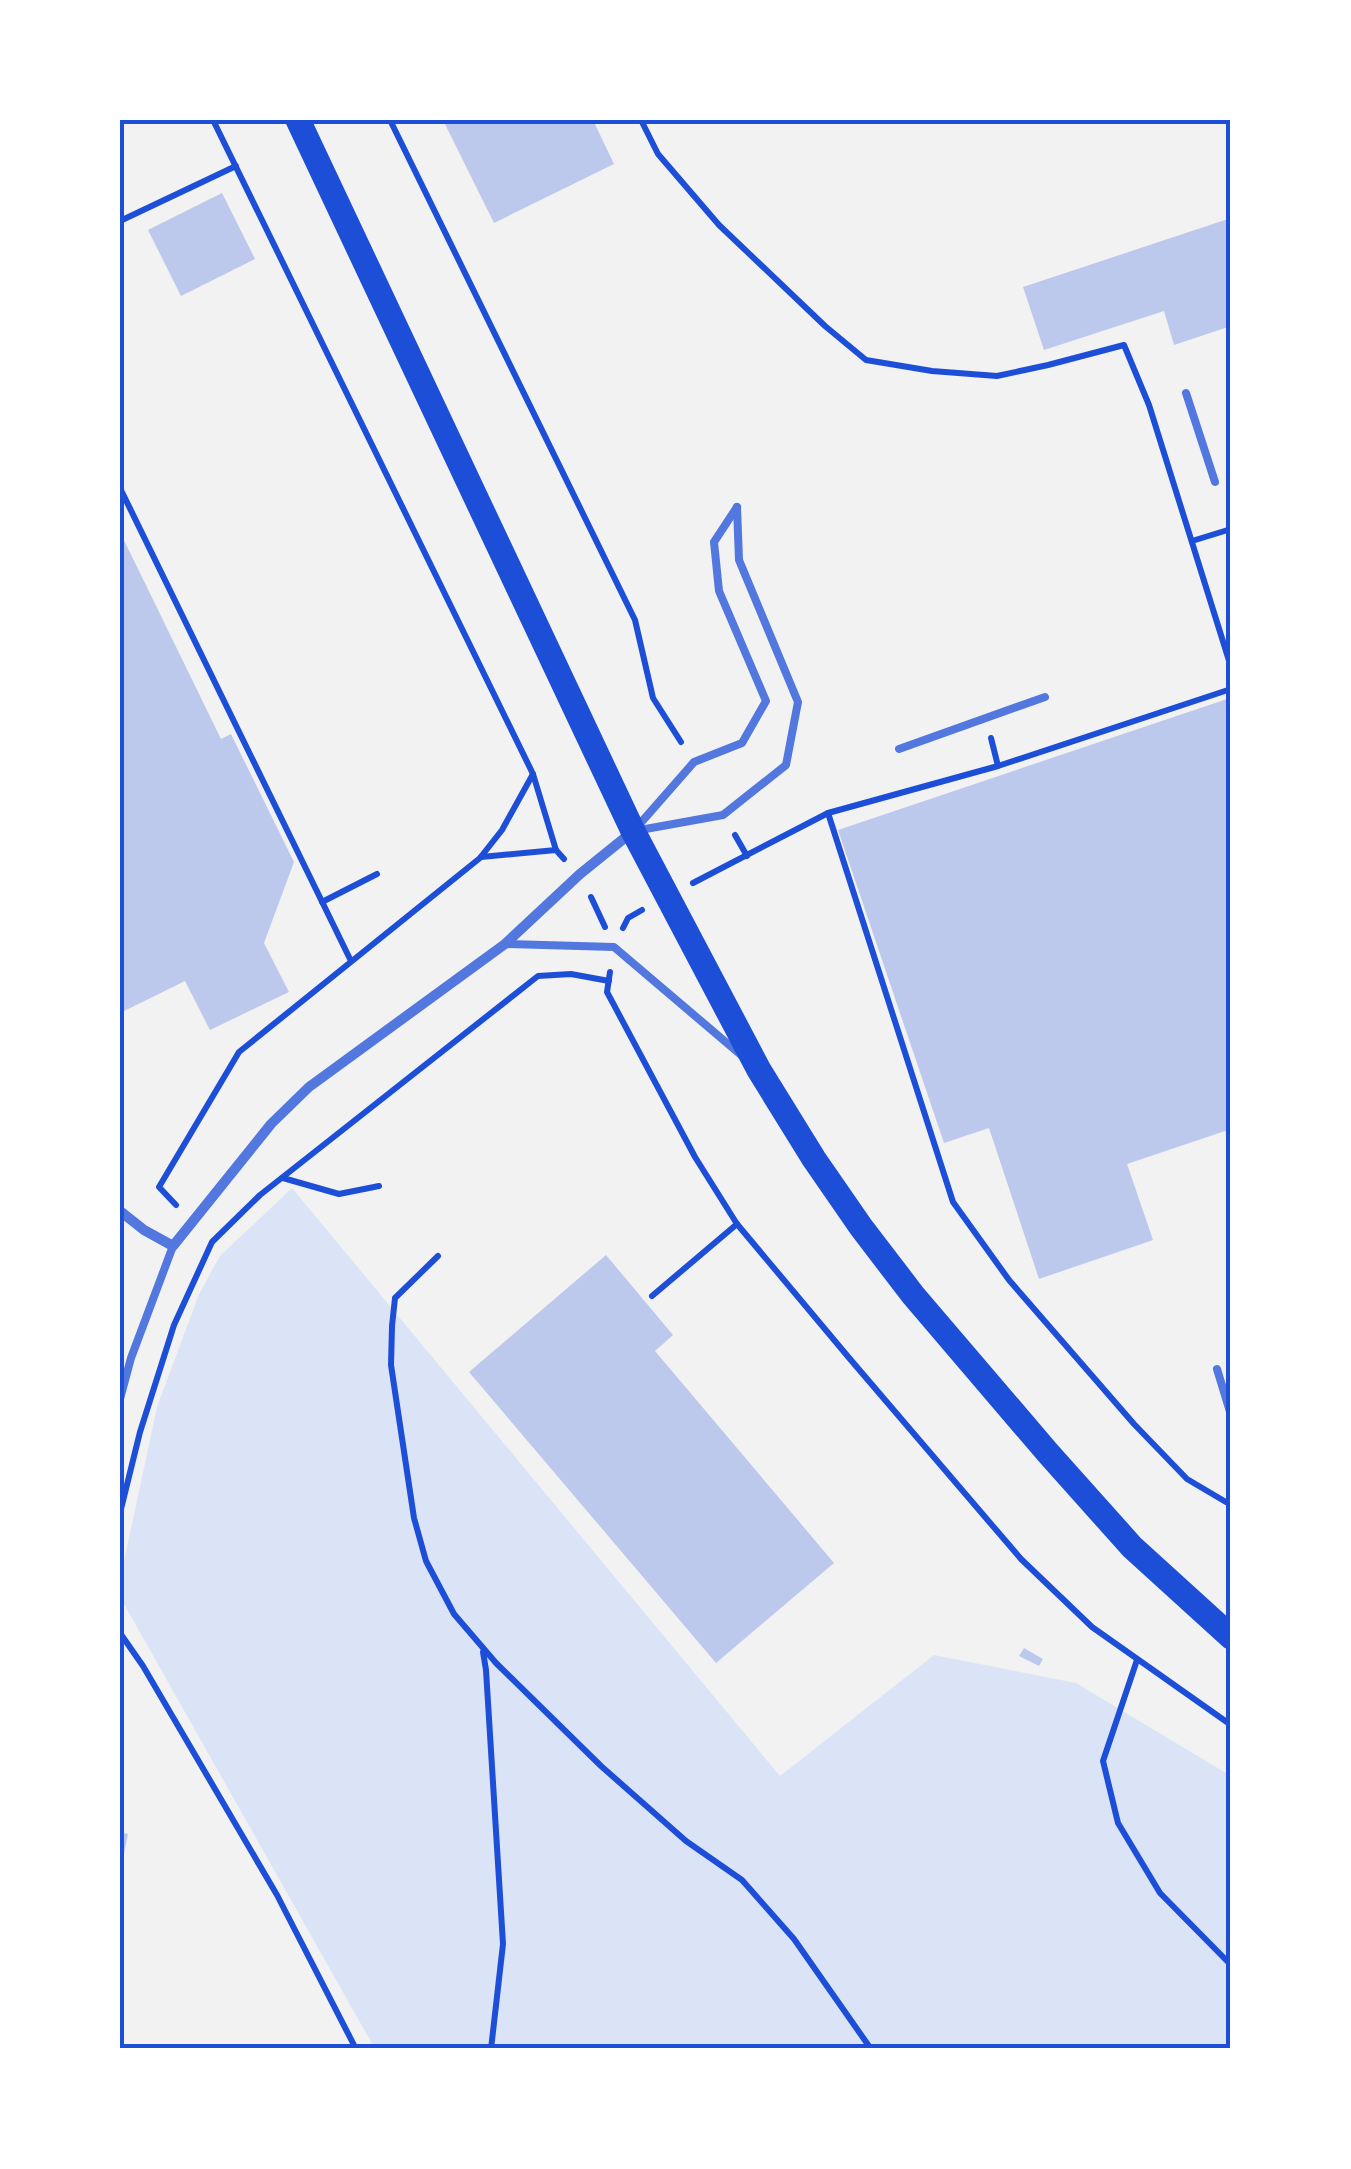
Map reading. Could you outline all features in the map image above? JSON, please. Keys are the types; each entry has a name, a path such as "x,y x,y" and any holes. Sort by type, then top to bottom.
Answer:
{"main road":[{"path":"298,120 633,831 759,1070 814,1159 913,1295 1132,1547 1231,1636"}],"street":[{"path":"120,1211 173,1246 271,1124 309,1087 505,944 633,831"}],"lane":[{"path":"1186,393 1215,482"},
{"path":"737,507 739,560 798,702 786,764 723,815 633,831 694,762 742,744 766,702 719,590 714,542 737,507"},
{"path":"898,749 1045,696"},
{"path":"505,944 614,947 759,1070"},
{"path":"120,1399 130,1358 173,1246"},
{"path":"1217,1369 1231,1415"}],"path":[{"path":"213,120 533,774 556,850 580,874 614,947"},
{"path":"390,120 635,620 653,698 694,762"},
{"path":"641,120 658,154 719,224 866,360 997,376 1124,345 1149,406 1231,667"},
{"path":"120,222 236,166"},
{"path":"120,488 351,961"},
{"path":"1192,541 1231,528"},
{"path":"1231,689 998,766 828,814 628,918 614,947 607,992 695,1157 738,1224 850,1360 1021,1558 1092,1627 1231,1724"},
{"path":"986,717 998,766"},
{"path":"212,1242 159,1187 239,1052 480,858 502,830 533,774"},
{"path":"828,814 953,1202 1009,1280 1134,1424 1188,1479 1231,1505"},
{"path":"723,815 747,856"},
{"path":"480,858 556,850"},
{"path":"322,902 377,874"},
{"path":"120,1513 140,1432 174,1325 212,1242 260,1195 538,976 572,974 609,981"},
{"path":"282,1178 339,1194 379,1186"},
{"path":"652,1296 738,1224"},
{"path":"438,1256 396,1298 391,1365 414,1518 426,1561 454,1614 496,1664 602,1766 686,1841 742,1880 794,1940 871,2049"},
{"path":"120,1634 277,1895 356,2049"},
{"path":"482,1647 503,1944 490,2049"},
{"path":"1137,1659 1102,1762 1118,1823 1160,1893 1231,1965"}],"shaded area":[{"path":"292,1188 780,1776 934,1655 1076,1683 1231,1776 1231,2049 375,2049 120,1597 120,1580 157,1407 199,1294 220,1256"}],"building":[{"path":"443,120 593,120 614,164 494,223"},
{"path":"222,193 255,259 181,296 148,230"},
{"path":"1231,218 1231,326 1174,345 1164,311 1044,350 1023,287"},
{"path":"120,532 221,739 231,734 294,862 264,943 289,992 210,1030 185,981 120,1013"},
{"path":"1227,699 1231,711 1231,1129 1127,1164 1153,1240 1039,1279 989,1128 944,1143 838,830"},
{"path":"606,1255 673,1335 655,1351 834,1563 716,1663 469,1372"},
{"path":"1024,1648 1043,1659 1039,1666 1019,1656"},
{"path":"120,1832 128,1834 122,1864 120,1863"}]}
